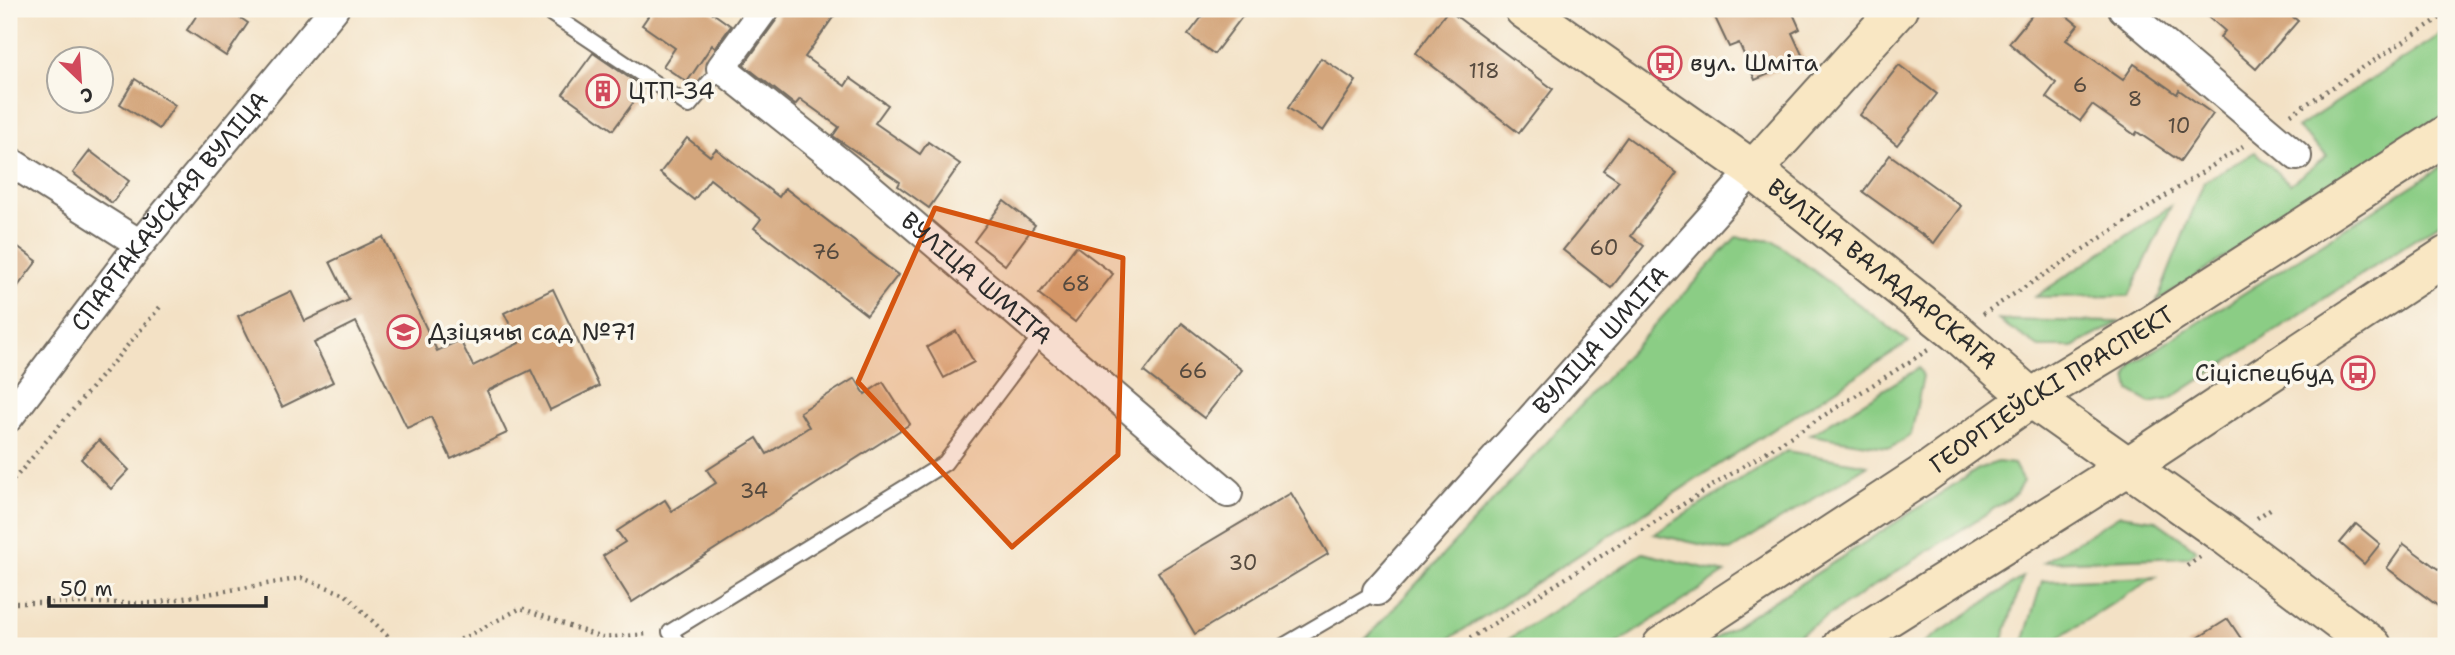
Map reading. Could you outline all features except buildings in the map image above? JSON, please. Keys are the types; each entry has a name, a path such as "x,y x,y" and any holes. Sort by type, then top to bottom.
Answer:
{"main road":[{"name":"ВУЛІЦА ШМІТА","path":"1753,170 1898,9"},
{"name":"ВУЛІЦА ВАЛАДАРСКАГА","path":"1534,12 1753,170 1956,332 2031,398 2229,537 2372,646"},
{"name":"ГЕОРГІЕЎСКІ ПРАСПЕКТ","path":"1662,646 1924,474 2031,398 2150,326 2446,135"},
{"path":"1842,646 2127,467 2446,256"}],"street":[{"name":"СПАРТАКАЎСКАЯ ВУЛІЦА","path":"9,417 140,244 334,9"},
{"path":"721,68 764,9"},
{"path":"2123,9 2297,156"},
{"name":"ВУЛІЦА ШМІТА","path":"721,68 846,168 1228,493"},
{"path":"9,161 140,244"},
{"name":"ВУЛІЦА ШМІТА","path":"1377,591 1753,170"}],"lane":[{"path":"544,9 689,106 721,68"},
{"path":"680,646 670,632 944,463 1042,334"},
{"name":"ВУЛІЦА ШМІТА","path":"1283,646 1377,591"}],"path":[{"path":"1983,314 2446,14"},
{"path":"9,485 160,307"},
{"path":"1458,646 1926,351"},
{"path":"9,603 154,603 302,578 345,594 398,646"},
{"path":"448,646 521,608 602,638 670,632"}],"highlighted area":[{"path":"935,208 1123,258 1118,455 1012,547 858,382"}],"green space":[{"path":"2446,31 2446,115 2157,301 2204,182 2255,152 2290,184 2327,156 2297,128"},
{"path":"2446,164 2446,219 2170,399 2150,403 2130,391 2127,376 2133,364"},
{"path":"2171,206 2129,296 2035,297"},
{"path":"1736,237 1774,241 1909,342 1438,646 1359,646"},
{"path":"1998,320 2120,322 2073,347 2039,347"},
{"path":"1919,368 1923,376 1911,435 1891,448 1810,435"},
{"path":"1787,451 1868,465 1730,551 1654,534"},
{"path":"1998,462 2014,464 2023,481 2015,495 1781,646 1704,646 1980,468"},
{"path":"2120,515 2155,520 2197,550 2188,557 2044,562"},
{"path":"1643,553 1725,573 1613,646 1498,646"},
{"path":"2023,577 2001,646 1919,646"},
{"path":"2155,577 2045,646 2022,646 2042,581"}],"place":[{"name":"вул. Шміта","path":"1665,63"},
{"name":"ЦТП-34","path":"603,91"},
{"name":"Дзіцячы сад №71","path":"404,332"},
{"name":"Сіціспецбуд","path":"2358,373"}]}
